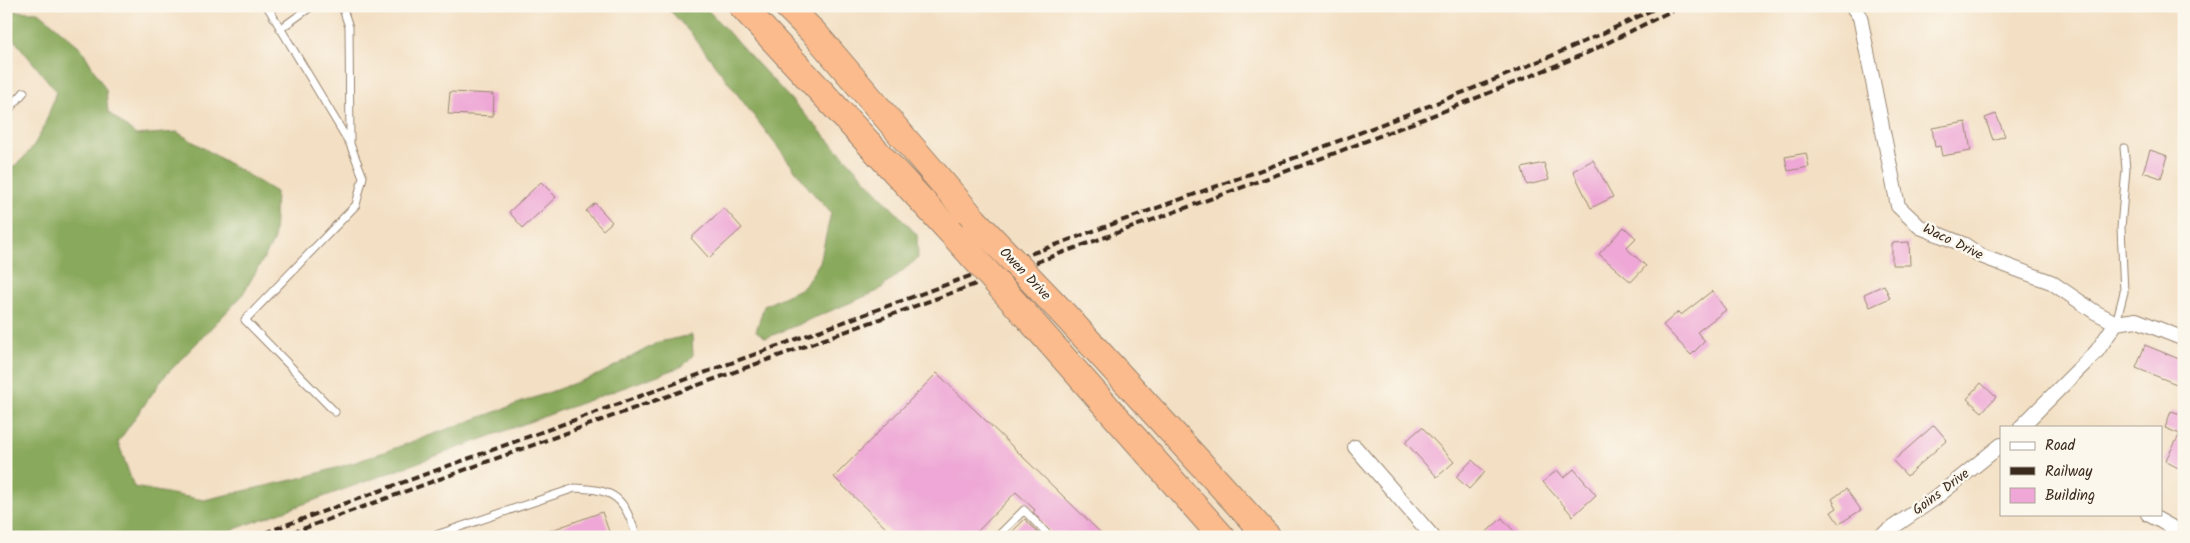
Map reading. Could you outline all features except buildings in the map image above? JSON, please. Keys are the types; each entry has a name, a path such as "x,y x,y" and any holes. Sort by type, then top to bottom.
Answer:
{"highway":[{"name":"Owen Drive","path":"742,6 949,230 1222,537"},
{"name":"Owen Drive","path":"788,6 816,35 975,221 1061,311 1268,537"}],"street":[{"name":"Waco Drive","path":"1852,6 1860,17 1898,206 1920,227 1965,245 1981,256 2051,282 2095,312 2116,323"},
{"path":"2022,426 2097,351 2116,323 2136,320 2184,339"},
{"name":"Goins Drive","path":"1879,537 1934,499 2000,445"},
{"path":"1355,447 1433,537"},
{"path":"2152,516 2184,534"}],"lane":[{"path":"267,6 350,144 363,177 356,204 245,320 335,412"},
{"path":"280,28 312,6"},
{"path":"342,6 349,27 350,144"},
{"path":"6,113 24,92"},
{"path":"2116,323 2124,292 2121,228 2126,169 2124,148"},
{"path":"430,537 575,488 598,489 613,495 627,509 637,537"},
{"path":"997,537 1024,510 1050,537"}],"green space":[{"path":"666,6 704,6 917,235 918,258 878,291 766,338 756,331 764,306 804,287 820,262 831,213 811,191 693,36"},
{"path":"6,11 39,12 81,48 106,90 108,112 136,135 177,132 276,192 274,241 241,297 164,377 118,442 134,487 204,500 305,477 359,461 600,374 659,342 692,335 693,355 683,366 213,537 6,537 6,171 25,157 39,137 56,91 7,31"}],"railway":[{"path":"253,537 1305,154 1440,102 1573,47 1660,6"},
{"path":"280,537 1309,163 1587,53 1681,6"}]}
